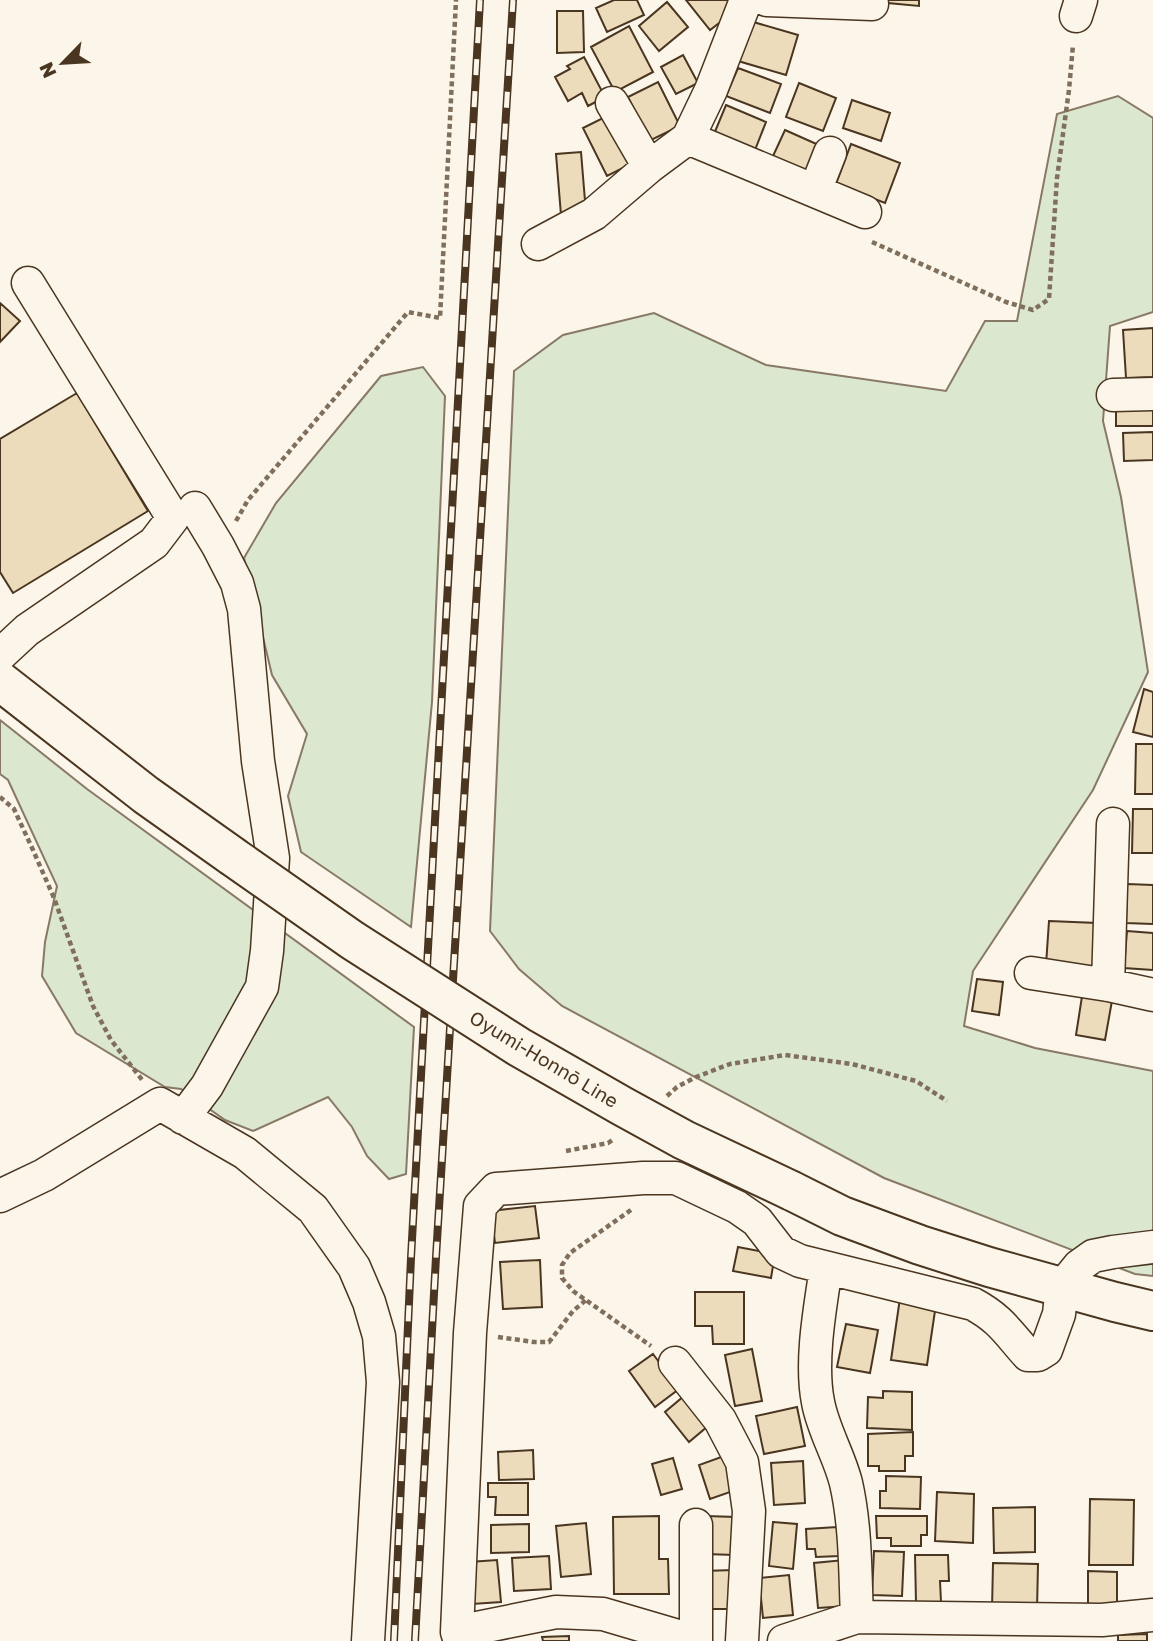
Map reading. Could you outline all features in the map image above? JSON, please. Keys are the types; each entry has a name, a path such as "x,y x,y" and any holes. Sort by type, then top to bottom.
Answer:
{"main road":[{"name":"Oyumi-Honnō Line","path":"0,681 146,795 352,940 519,1047 684,1140 842,1216 920,1245 1115,1303 1153,1311"}],"street":[{"path":"538,244 594,214 688,138 711,90 746,0"},
{"path":"767,0 872,4"},
{"path":"612,103 649,167"},
{"path":"688,138 816,191 866,226"},
{"path":"816,191 830,153"},
{"path":"0,655 27,630 154,543 173,519 28,283"},
{"path":"1112,395 1153,394"},
{"path":"0,1196 172,1111 207,1086 262,987 273,858 258,761 244,609 237,583 195,508"},
{"path":"1108,985 1113,824"},
{"path":"1031,973 1153,995"},
{"path":"172,1111 245,1153 313,1209 354,1267 369,1302 379,1336 383,1382 369,1641"},
{"path":"696,1525 696,1641 603,1614 555,1612 459,1636 470,1333 481,1206 496,1189 676,1178 737,1207 757,1222 781,1252 800,1261 973,1304 990,1313 1028,1355 1038,1355 1046,1350 1059,1314 1062,1287 1079,1266 1093,1256 1153,1247"},
{"path":"826,1268 816,1363 817,1400 845,1481 852,1514 857,1617"},
{"path":"675,1363 720,1420 742,1462 749,1511 742,1641"},
{"path":"784,1641 857,1617 1102,1630 1153,1615"}],"path":[{"path":"235,523 248,500 408,312 440,318 456,0"},
{"path":"866,226 1006,302 1033,310 1049,299 1057,178 1078,8"},
{"path":"0,797 14,809 54,898 93,1006 111,1040 172,1111"},
{"path":"659,1103 677,1087 730,1064 785,1055 852,1064 916,1081 947,1101"},
{"path":"557,1153 608,1143 623,1133"},
{"path":"634,1208 570,1252 562,1265 562,1278 573,1291 675,1363"},
{"path":"470,1333 549,1342 573,1311 586,1300"}],"green space":[{"path":"1118,96 1153,118 1153,312 1110,326 1103,421 1121,497 1148,672 1093,790 973,971 964,1026 1035,1048 1153,1071 1153,1276 1135,1274 884,1178 562,1006 519,969 490,931 514,371 563,335 654,313 766,365 946,391 985,321 1017,321 1057,114"},
{"path":"423,367 445,396 432,702 411,927 301,852 288,796 307,734 272,675 244,558 276,503 381,376"},
{"path":"0,720 87,789 414,1027 406,1174 389,1179 367,1156 352,1127 328,1097 253,1131 225,1120 181,1089 165,1087 76,1033 42,976 45,942 57,886 8,780 0,774"}],"building":[{"path":"614,0 637,0 644,15 607,32 596,8"},
{"path":"686,0 735,0 740,7 710,30"},
{"path":"888,0 919,0 919,6 888,3"},
{"path":"667,2 688,27 659,51 639,26"},
{"path":"557,11 583,11 584,52 557,53"},
{"path":"750,21 798,35 786,75 738,61"},
{"path":"629,26 653,72 615,92 591,47"},
{"path":"683,55 698,83 676,94 661,67"},
{"path":"584,57 605,97 588,106 582,93 568,101 555,77 570,69 567,66"},
{"path":"738,68 781,84 770,113 726,96"},
{"path":"658,82 680,126 649,141 628,97"},
{"path":"799,83 836,98 823,131 786,117"},
{"path":"852,100 890,113 881,141 843,128"},
{"path":"726,105 766,122 755,150 714,134"},
{"path":"613,113 637,161 607,176 583,128"},
{"path":"785,130 830,150 819,176 773,156"},
{"path":"851,144 900,163 885,203 836,184"},
{"path":"581,152 586,213 561,215 556,154"},
{"path":"0,303 20,321 0,342"},
{"path":"1153,328 1153,377 1126,378 1123,330"},
{"path":"77,393 148,511 13,593 0,572 0,439"},
{"path":"1153,405 1153,426 1116,426 1116,406"},
{"path":"1153,432 1153,460 1124,461 1123,433"},
{"path":"1144,689 1153,692 1153,737 1133,732"},
{"path":"1136,744 1153,744 1153,794 1135,794"},
{"path":"1133,809 1153,809 1153,853 1132,853"},
{"path":"1127,884 1153,885 1153,924 1126,923"},
{"path":"1049,921 1097,923 1095,967 1046,965"},
{"path":"1127,931 1153,933 1153,970 1124,968"},
{"path":"977,979 1003,982 999,1015 972,1011"},
{"path":"1083,990 1113,995 1105,1040 1076,1035"},
{"path":"535,1206 539,1238 495,1243 491,1211"},
{"path":"738,1247 775,1254 771,1278 733,1271"},
{"path":"540,1260 542,1307 503,1309 500,1262"},
{"path":"695,1292 744,1292 744,1344 713,1344 712,1326 695,1326"},
{"path":"900,1298 936,1304 927,1365 891,1360"},
{"path":"846,1324 878,1330 870,1373 837,1367"},
{"path":"752,1349 762,1401 735,1406 725,1355"},
{"path":"653,1354 679,1389 655,1407 629,1371"},
{"path":"883,1391 912,1392 912,1430 867,1428 868,1397 883,1398"},
{"path":"684,1396 708,1426 689,1442 665,1412"},
{"path":"797,1407 805,1446 764,1454 756,1416"},
{"path":"913,1432 913,1456 905,1456 905,1471 879,1471 879,1466 868,1466 868,1434"},
{"path":"533,1450 534,1479 499,1480 498,1452"},
{"path":"724,1456 736,1490 710,1499 699,1465"},
{"path":"673,1458 682,1489 661,1495 652,1464"},
{"path":"803,1461 805,1503 774,1505 771,1463"},
{"path":"886,1476 921,1477 920,1509 880,1508 880,1491 886,1491"},
{"path":"488,1483 528,1483 528,1515 495,1515 496,1497 488,1497"},
{"path":"937,1492 974,1494 973,1543 935,1541"},
{"path":"1090,1499 1134,1500 1133,1565 1089,1565"},
{"path":"1035,1507 1035,1552 994,1553 993,1508"},
{"path":"659,1516 659,1559 668,1559 669,1594 614,1594 613,1517"},
{"path":"706,1516 736,1517 735,1555 705,1554"},
{"path":"876,1516 927,1516 927,1535 921,1535 921,1546 891,1546 891,1538 877,1538"},
{"path":"773,1522 797,1524 793,1569 769,1566"},
{"path":"586,1523 591,1574 561,1577 556,1526"},
{"path":"529,1524 529,1552 491,1553 491,1525"},
{"path":"837,1527 839,1556 816,1557 815,1549 807,1549 806,1529"},
{"path":"874,1551 904,1552 902,1596 872,1595"},
{"path":"915,1555 948,1555 949,1581 940,1581 941,1602 916,1602"},
{"path":"549,1556 551,1589 514,1591 512,1558"},
{"path":"497,1560 501,1602 472,1604 469,1562"},
{"path":"844,1560 848,1606 818,1608 814,1563"},
{"path":"993,1563 1038,1564 1037,1610 992,1610"},
{"path":"733,1570 734,1609 705,1609 704,1571"},
{"path":"1088,1571 1117,1572 1117,1612 1088,1611"},
{"path":"789,1575 793,1615 763,1618 759,1578"},
{"path":"1147,1634 1147,1641 1118,1641 1118,1635"},
{"path":"569,1636 569,1641 543,1641 542,1637"}],"railway":[{"path":"394,1641 411,1258 480,0"},
{"path":"415,1641 513,0"}]}
